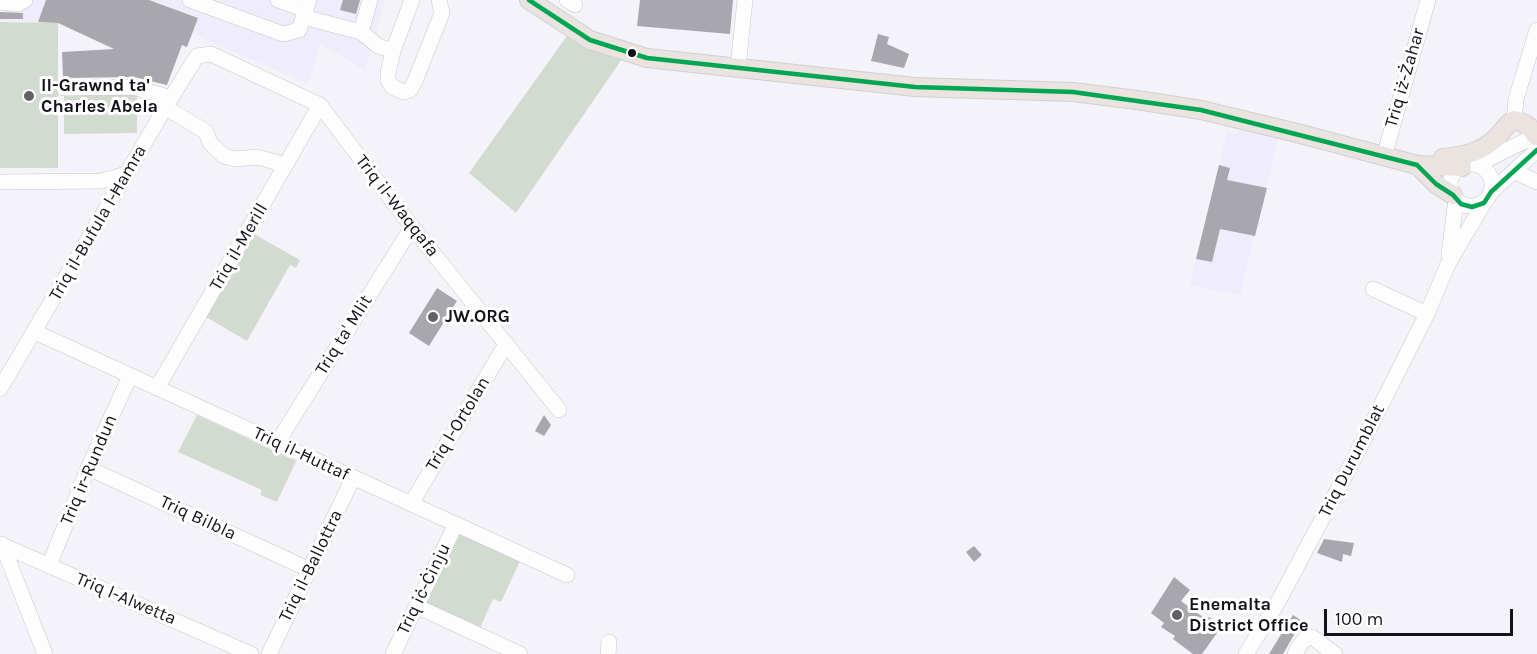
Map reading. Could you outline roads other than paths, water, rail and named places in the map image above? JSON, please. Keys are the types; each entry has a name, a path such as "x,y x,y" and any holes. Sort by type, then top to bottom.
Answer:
{"main road":[{"path":"529,0 590,40 647,58 915,87 1073,92 1137,100 1201,110 1410,163 1469,166"},
{"path":"1410,163 1474,153 1486,147 1514,120 1527,125 1537,140"},
{"path":"1410,163 1454,198"}],"street":[{"path":"0,2 18,4 25,0"},
{"path":"190,0 284,34 305,14"},
{"path":"278,0 305,14 361,32 378,46 393,51"},
{"path":"361,32 370,0"},
{"path":"412,0 393,51 388,80 392,87 404,92 410,90 415,81 442,13 439,0"},
{"path":"738,68 745,0"},
{"name":"Triq iż-Żahar","path":"1384,157 1428,0"},
{"path":"1514,120 1516,99 1537,30"},
{"name":"Triq il-Waqqafa","path":"197,56 211,54 320,105 412,227 559,410"},
{"name":"Triq il-Bufula l-Ħamra","path":"0,389 197,56"},
{"path":"64,88 141,88 168,103 206,132 210,143 224,156 235,159 257,157 276,162 284,168"},
{"name":"Triq il-Merill","path":"157,388 320,105"},
{"path":"1469,166 1488,172 1491,178 1487,197 1472,207 1454,198 1450,184 1452,177 1469,166 1537,140"},
{"name":"Triq Durumblat","path":"1246,654 1278,602 1349,469 1427,314 1448,264 1487,197 1515,172 1537,140"},
{"path":"1515,172 1537,182"},
{"path":"0,183 102,181 126,174"},
{"path":"102,181 112,200"},
{"name":"Triq Durumblat","path":"1448,264 1454,198"},
{"name":"Triq ta' Mlit","path":"277,443 412,227"},
{"path":"1373,289 1427,314"},
{"name":"Triq il-Ħuttaf","path":"35,332 567,575"},
{"name":"Triq l-Ortolan","path":"411,504 506,344"},
{"name":"Triq ir-Rundun","path":"49,566 88,468 130,376"},
{"name":"Triq Bilbla","path":"88,468 308,569"},
{"name":"Triq il-Ballottra","path":"269,654 353,478"},
{"name":"Triq iċ-Ċinju","path":"393,654 456,524"},
{"path":"1,544 45,654"},
{"name":"Triq l-Alwetta","path":"1,544 251,654"},
{"path":"416,606 520,654"},
{"path":"1295,654 1303,641 1312,637 1335,654"}],"place":[{"name":"Il-Grawnd ta' Charles Abela","path":"29,96"},
{"name":"JW.ORG","path":"433,317"},
{"name":"Enemalta District Office","path":"1177,615"}]}
